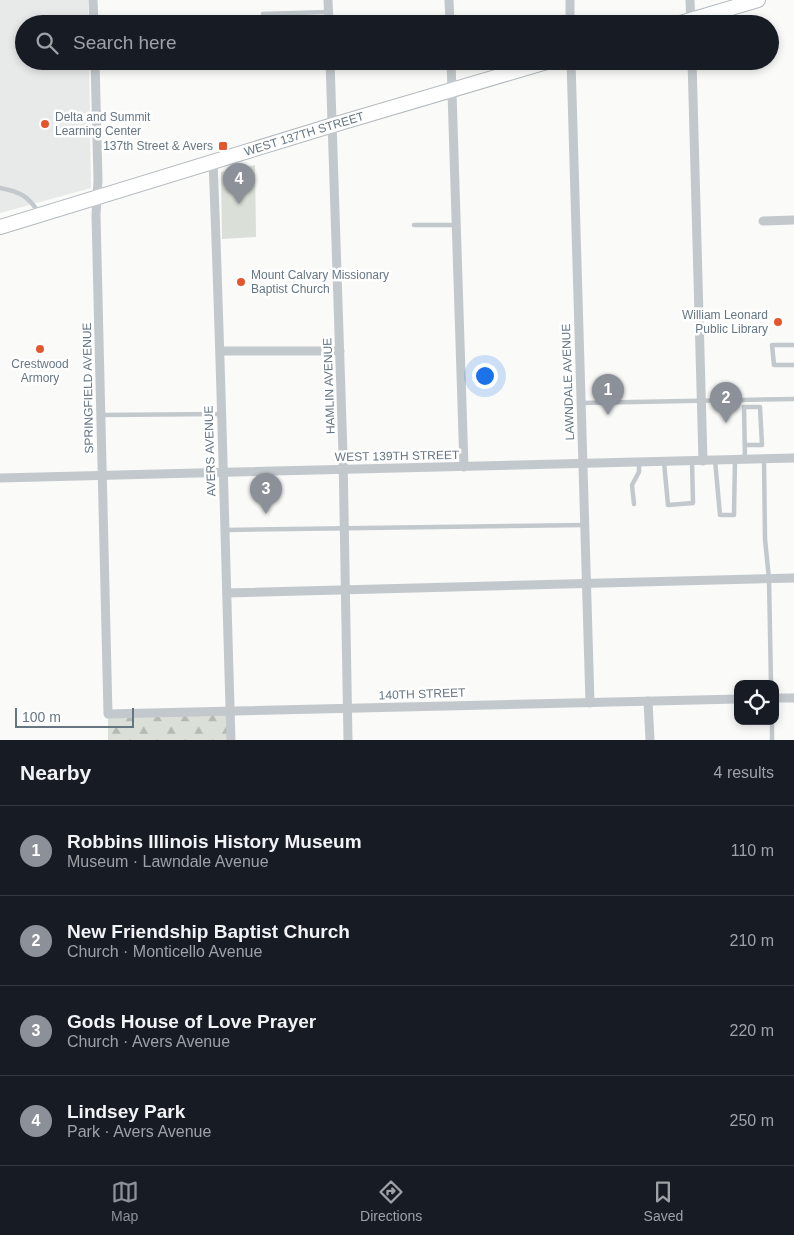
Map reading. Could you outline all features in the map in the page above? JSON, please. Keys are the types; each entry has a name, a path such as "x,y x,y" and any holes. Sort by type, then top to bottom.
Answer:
{"main road":[{"path":"709,15 758,0"},
{"name":"WEST 137TH STREET","path":"0,226 518,70"}],"street":[{"path":"93,0 94,15"},
{"path":"328,0 328,15"},
{"path":"449,0 450,15"},
{"path":"570,0 570,15"},
{"path":"687,15 690,0"},
{"name":"SPRINGFIELD AVENUE","path":"95,70 98,180 96,215 108,714"},
{"name":"HAMLIN AVENUE","path":"330,70 344,469 348,740"},
{"path":"451,70 464,466"},
{"name":"LAWNDALE AVENUE","path":"572,70 590,702"},
{"path":"692,70 703,461"},
{"name":"AVERS AVENUE","path":"213,162 221,351 221,414 231,740"},
{"path":"763,221 794,220"},
{"path":"221,351 340,351"},
{"name":"WEST 139TH STREET","path":"0,478 794,458"},
{"path":"227,593 794,578"},
{"path":"779,698 794,698"},
{"name":"140TH STREET","path":"108,714 734,699"},
{"path":"648,701 650,740"}],"lane":[{"path":"263,14 328,12"},
{"path":"0,188 12,190 30,199 40,214"},
{"path":"414,225 456,225"},
{"path":"794,345 772,345 774,365 794,365"},
{"path":"582,403 794,399"},
{"path":"745,445 762,445 760,407 744,407 745,445 746,459"},
{"path":"102,415 221,414"},
{"path":"715,460 720,515 734,515 734,459"},
{"path":"764,459 765,539 769,579 771,680"},
{"path":"664,462 668,505 693,503 692,461"},
{"path":"634,504 632,485 639,472 639,462"},
{"path":"225,530 585,525"},
{"path":"772,725 772,740"}],"shaded area":[{"name":"Delta and Summit Learning Center","path":"0,0 88,0 89,15 15,15 15,70 89,70 91,188 0,213"}],"green space":[{"path":"255,165 256,237 222,239 221,172"},
{"path":"230,711 231,740 108,740 108,714"}],"place":[{"name":"Delta and Summit Learning Center","path":"45,124"},
{"name":"137th Street & Avers","path":"223,146"},
{"name":"Lindsey Park","path":"239,204"},
{"name":"Mount Calvary Missionary Baptist Church","path":"241,282"},
{"name":"William Leonard Public Library","path":"778,322"},
{"name":"Crestwood Armory","path":"40,349"},
{"name":"Robbins Illinois History Museum","path":"608,415"},
{"name":"New Friendship Baptist Church","path":"726,423"},
{"name":"Gods House of Love Prayer","path":"266,514"}]}
